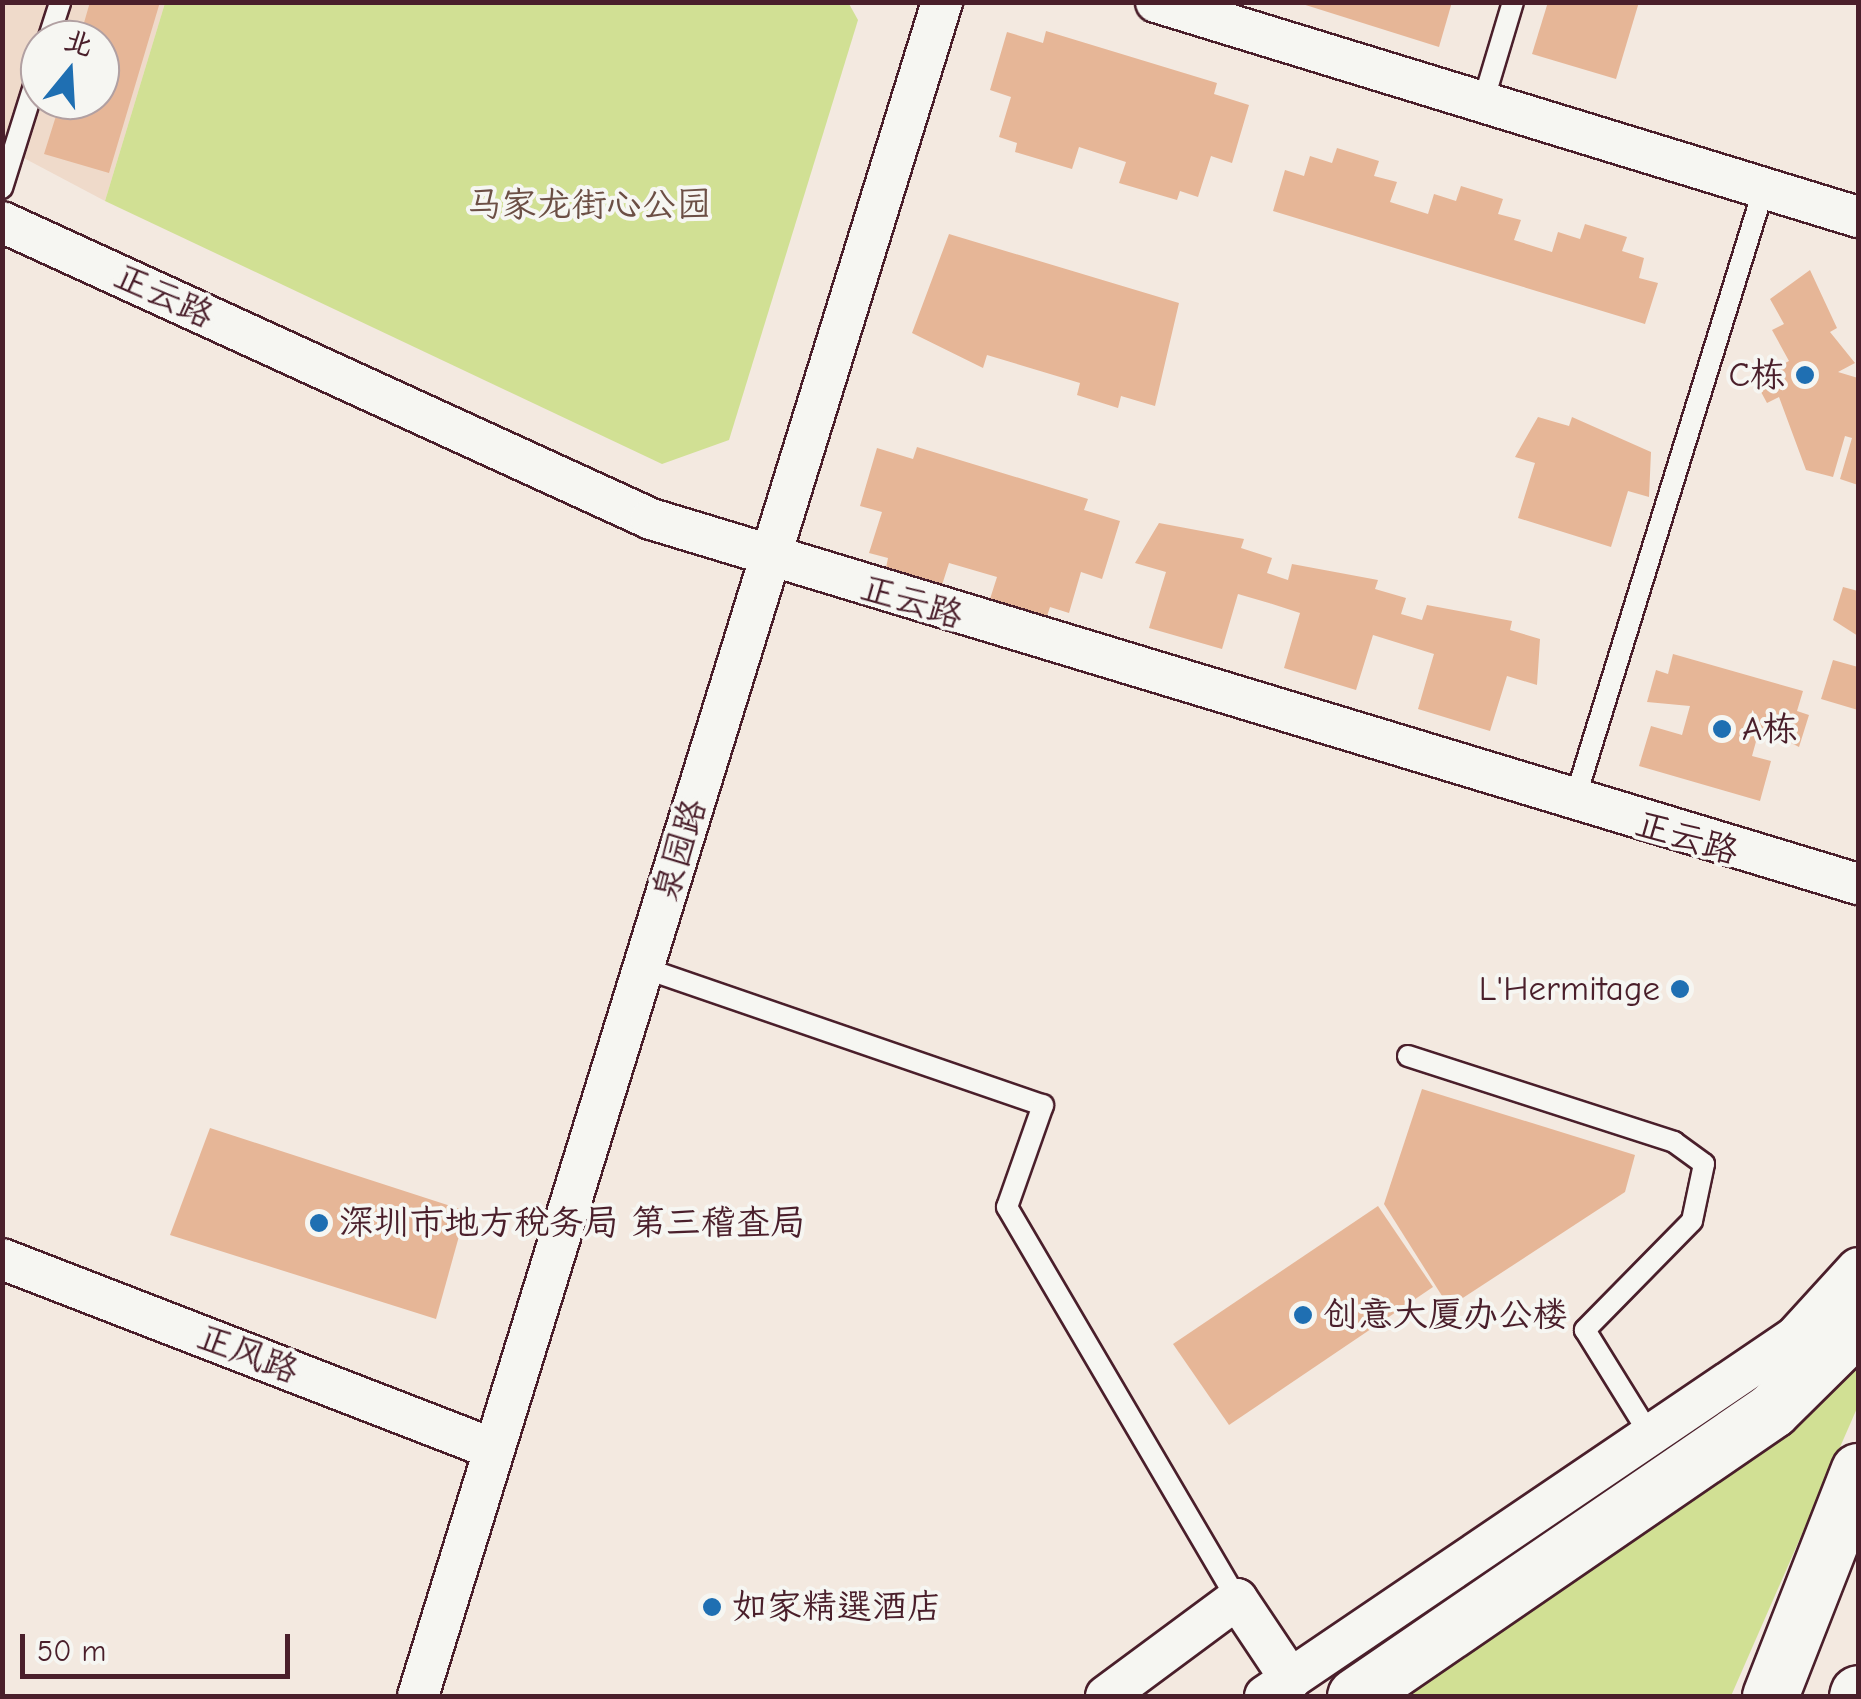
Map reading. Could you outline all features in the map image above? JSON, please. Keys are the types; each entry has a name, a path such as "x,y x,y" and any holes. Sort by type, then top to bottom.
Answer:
{"main road":[{"path":"1355,1696 1772,1410 1858,1325"},
{"path":"1777,1676 1858,1471"}],"street":[{"name":"泉园路","path":"418,1696 942,2"},
{"path":"1156,2 1858,217"},
{"name":"正云路","path":"2,222 650,520 1574,803 1858,884"},
{"name":"正风路","path":"2,1259 493,1449"},
{"path":"1106,1696 1237,1599 1278,1688 1796,1337 1858,1268"}],"lane":[{"path":"1483,102 1513,2"},
{"path":"2,188 23,120"},
{"path":"1574,803 1764,188"},
{"path":"644,968 1043,1105 1008,1207 1237,1599"},
{"path":"1408,1056 1674,1142 1704,1164 1692,1221 1585,1330 1652,1438"}],"shaded area":[{"path":"2,3 165,3 105,201 3,147"}],"green space":[{"name":"马家龙街心公园","path":"848,2 858,20 729,440 662,464 105,201 165,3"},
{"path":"1858,1351 1858,1406 1731,1696 1395,1696"}],"building":[{"path":"90,2 160,2 109,173 44,154 55,120 120,120 120,20 85,20"},
{"path":"1296,2 1452,2 1439,47"},
{"path":"1548,2 1639,2 1616,79 1532,54"},
{"path":"1046,31 1217,83 1214,94 1249,105 1232,163 1211,156 1198,197 1180,191 1177,200 1119,183 1126,162 1079,147 1072,169 1015,152 1017,143 999,137 1011,97 990,90 1007,32 1043,43"},
{"path":"1337,148 1379,161 1374,176 1397,182 1390,202 1428,214 1434,194 1456,201 1461,186 1503,199 1498,214 1521,220 1514,240 1552,252 1558,232 1580,239 1585,224 1627,237 1622,251 1644,258 1639,278 1658,283 1645,324 1273,211 1285,170 1304,176 1310,156 1332,163"},
{"path":"949,234 1179,303 1155,406 1121,396 1118,408 1077,395 1080,383 987,355 983,368 912,333"},
{"name":"C栋","path":"1810,270 1837,328 1830,332 1855,363 1838,372 1858,378 1858,485 1840,479 1852,438 1845,436 1833,477 1806,470 1779,397 1767,403 1754,379 1789,361 1772,330 1784,324 1770,299"},
{"path":"1538,417 1569,426 1572,417 1651,452 1649,497 1628,491 1611,547 1518,518 1535,463 1515,457"},
{"path":"917,447 1088,499 1084,510 1120,521 1102,579 1081,572 1069,613 1050,607 1047,616 990,599 997,577 949,563 942,585 886,568 888,558 869,553 882,512 860,506 877,448 913,459"},
{"path":"1159,523 1244,539 1241,548 1272,558 1267,573 1288,580 1292,564 1378,580 1375,589 1406,598 1401,614 1422,620 1427,605 1512,621 1510,630 1540,639 1537,685 1507,676 1490,731 1418,709 1434,654 1373,635 1356,690 1284,668 1300,613 1269,603 1238,594 1222,649 1149,628 1166,572 1135,563"},
{"path":"1843,587 1858,591 1858,636 1833,620"},
{"name":"A栋","path":"1673,654 1803,691 1797,711 1809,715 1799,747 1760,727 1752,756 1771,761 1760,801 1639,766 1651,726 1682,735 1690,706 1647,702 1656,670 1668,674"},
{"path":"1833,660 1858,667 1858,710 1821,699"},
{"path":"1422,1089 1635,1155 1625,1192 1449,1307 1384,1204"},
{"name":"深圳市地方税务局 第三稽查局","path":"210,1128 466,1211 436,1319 170,1235"},
{"name":"创意大厦办公楼","path":"1378,1206 1433,1287 1229,1425 1173,1344"}],"place":[{"name":"C栋","path":"1805,375"},
{"name":"A栋","path":"1722,729"},
{"name":"L'Hermitage","path":"1680,989"},
{"name":"深圳市地方税务局 第三稽查局","path":"319,1223"},
{"name":"创意大厦办公楼","path":"1303,1315"},
{"name":"如家精選酒店","path":"712,1607"}]}
